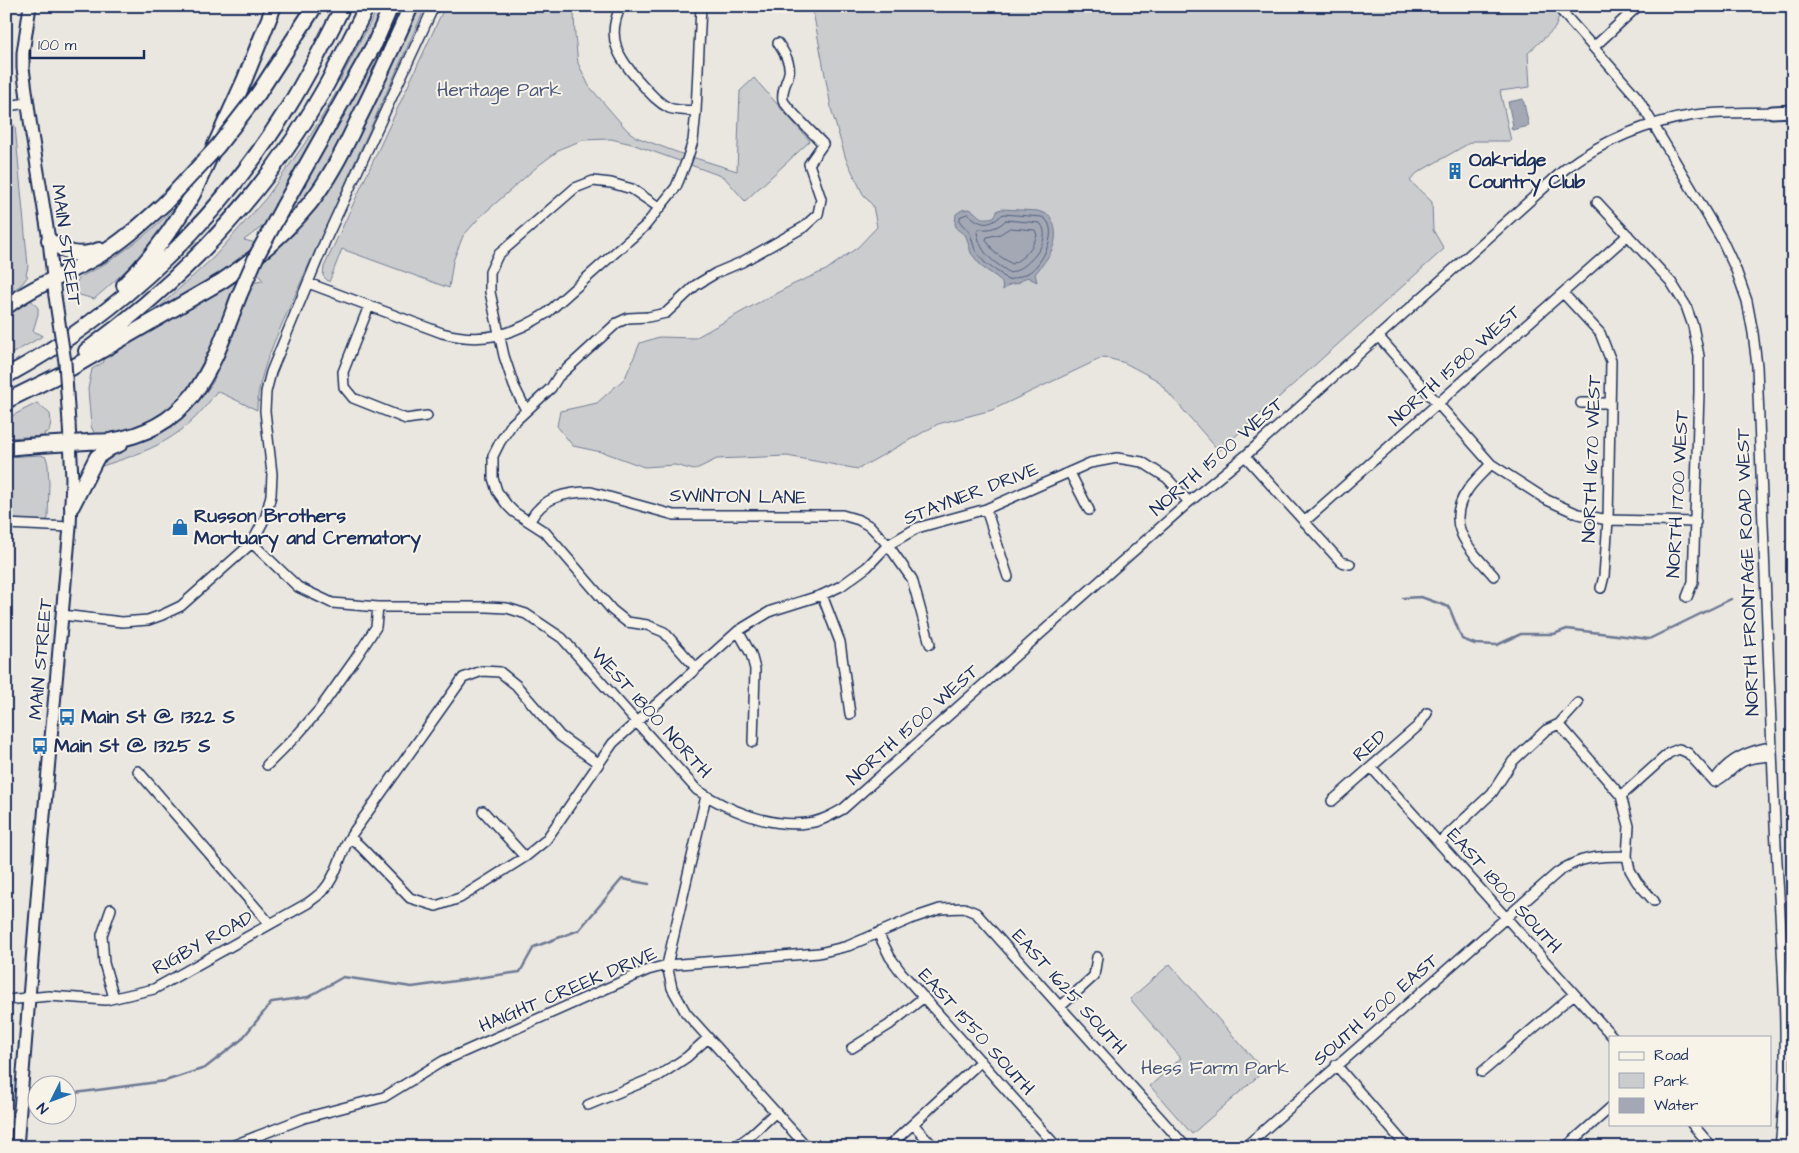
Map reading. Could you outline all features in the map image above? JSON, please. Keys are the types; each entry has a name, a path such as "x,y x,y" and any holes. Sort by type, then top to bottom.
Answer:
{"highway":[{"path":"26,364 125,285 150,257 183,212 204,171 274,6"},
{"path":"298,31 310,6"},
{"path":"6,307 16,299 54,278 95,258 135,230 165,203 216,147 258,94 315,6"},
{"path":"6,376 78,331 140,282 178,247 226,194 265,143 309,74 343,6"},
{"path":"6,401 78,356 120,326 185,269 238,213 282,155 327,85 366,6"},
{"path":"6,448 107,441 138,434 160,424 174,414 197,390 216,356 257,254 375,43 391,6"},
{"path":"22,392 61,374 222,281 241,269 276,240 310,202 336,164 363,111 411,6"},
{"path":"49,240 73,253 87,255 114,245"},
{"path":"72,506 97,457 110,448 129,441 138,434"}],"main road":[{"name":"MAIN STREET","path":"17,1147 72,506 71,443 65,362 49,240 24,77 23,53 30,6"},
{"path":"1776,111 1793,111"}],"street":[{"path":"62,615 122,622 148,620 162,615 181,606 252,542 266,516 271,495 272,474 265,411 266,392 271,372 326,239 434,6"},
{"path":"621,6 615,18 614,36 617,51 626,66 656,100 671,109 696,110"},
{"path":"308,283 460,338 500,335 531,324 547,313 645,226 676,187 693,141 701,6"},
{"name":"NORTH FRONTAGE ROAD WEST","path":"1557,6 1629,86 1654,124 1722,240 1739,278 1751,317 1757,376 1786,1043 1784,1112 1780,1147"},
{"path":"1594,47 1638,6"},
{"path":"696,668 664,632 647,625 627,622 612,610 545,532 514,512 497,491 493,478 493,456 512,424 551,388 558,377 617,323 628,318 648,317 666,313 696,285 716,273 742,262 804,227 818,214 821,199 809,164 823,144 788,108 784,101 783,90 789,69 788,62 778,44"},
{"path":"6,106 28,102"},
{"name":"NORTH 1500 WEST","path":"807,823 826,818 843,809 1189,502 1245,456 1565,169 1611,140 1654,124 1702,114 1776,111"},
{"path":"526,410 510,375 490,292 490,272 498,255 575,188 593,180 632,189 660,208"},
{"name":"NORTH 1700 WEST","path":"1597,202 1671,282 1686,306 1693,326 1699,356 1699,392 1693,582 1687,597"},
{"name":"NORTH 1580 WEST","path":"1304,522 1628,235"},
{"name":"NORTH 1670 WEST","path":"1563,293 1600,333 1611,362 1608,520 1604,576 1601,588"},
{"path":"369,306 343,372 344,388 353,398 406,419 427,416"},
{"path":"1378,336 1491,464 1547,500 1578,514 1608,520 1696,522"},
{"path":"1581,403 1609,403"},
{"path":"1245,456 1341,562 1350,564"},
{"name":"STAYNER DRIVE","path":"350,837 410,898 423,904 436,906 460,898 525,857 546,840 613,742 738,631 771,611 822,595 841,586 878,558 888,545 917,528 986,509 1090,463 1118,458 1142,462 1167,478 1189,502"},
{"path":"1491,464 1467,490 1458,510 1459,530 1469,548 1494,576"},
{"path":"1070,472 1089,510"},
{"name":"SWINTON LANE","path":"530,521 534,512 551,499 565,494 591,492 674,516 842,515 859,520 871,527 888,545 912,578 930,644"},
{"path":"986,509 1008,577"},
{"path":"6,524 70,527"},
{"name":"WEST 1800 NORTH","path":"252,542 298,587 332,603 378,607 507,608 526,614 562,638 697,790 753,817 781,823 807,823"},
{"path":"822,595 840,642 850,714"},
{"path":"267,765 319,710 356,658 376,627 378,607"},
{"path":"738,631 751,654 755,669 753,742"},
{"name":"RIGBY ROAD","path":"6,1000 49,996 96,1000 154,989 308,903 324,890 332,880 350,837 463,678 482,671 500,672 516,685 560,736 598,763"},
{"path":"1439,843 1492,794 1513,761 1546,730 1559,724 1578,703"},
{"name":"RED","path":"1332,801 1418,726 1427,713"},
{"path":"1559,724 1621,796 1630,826 1627,856 1630,870 1637,882 1654,901"},
{"path":"1621,796 1669,753 1679,749 1688,753 1714,782 1723,778 1743,761 1772,752"},
{"name":"EAST 1800 SOUTH","path":"1370,767 1612,1036"},
{"path":"138,771 270,924"},
{"path":"706,796 667,965 672,988 686,1013 807,1147"},
{"path":"483,811 525,857"},
{"name":"SOUTH 500 EAST","path":"1245,1147 1336,1065 1569,864 1598,856 1627,856"},
{"path":"111,908 102,935 104,963 114,998"},
{"name":"HAIGHT CREEK DRIVE","path":"228,1147 304,1118 384,1097 443,1061 648,970 667,965 819,953 848,946 913,918 940,909 964,908"},
{"name":"EAST 1625 SOUTH","path":"964,908 976,914 1186,1147"},
{"name":"EAST 1550 SOUTH","path":"878,933 890,957 924,998 1057,1147"},
{"path":"1060,1007 1094,976 1097,957"},
{"path":"1482,1072 1574,994"},
{"path":"852,1048 890,1025 924,998"},
{"path":"588,1105 660,1075 687,1057 708,1038"},
{"path":"888,1147 981,1061"},
{"path":"1336,1065 1407,1147"},
{"path":"1566,1147 1609,1109"},
{"path":"735,1147 776,1112"},
{"path":"913,1124 934,1147"},
{"path":"1694,1126 1712,1147"},
{"path":"1253,1139 1260,1147"}],"green space":[{"path":"379,6 387,6 316,141 266,224 244,240 256,243 252,253 148,317 214,257 266,198 310,136 342,83 340,80"},
{"path":"398,6 405,6 365,95 332,160 305,198 279,227 356,93"},
{"path":"418,6 426,6 273,345 258,394 257,410 217,391 205,407 179,432 135,455 99,467 110,455 125,447 158,435 174,424 196,405 213,382 251,283 263,281 256,271 262,260 281,244 343,164 355,144"},
{"name":"Heritage Park","path":"445,6 576,6 574,14 578,63 589,86 627,130 636,137 679,153 737,171 740,91 754,78 810,141 745,201 724,177 632,144 611,139 583,140 562,148 539,165 480,217 463,236 453,261 449,288 342,249 329,282 323,276 324,267"},
{"path":"812,6 1563,6 1555,28 1528,53 1530,87 1500,91 1511,141 1473,141 1417,173 1410,181 1432,202 1433,230 1444,249 1219,451 1157,380 1125,363 1104,357 992,410 938,424 858,469 787,456 717,459 694,470 675,465 644,467 606,453 573,446 557,426 560,411 597,403 625,378 640,343 659,337 695,338 794,284 826,270 858,247 877,227 873,206 863,194 846,159 832,112"},
{"path":"6,117 15,126 28,266 26,275 28,276 22,284 6,296"},
{"path":"178,204 170,219 151,244 94,299 76,294 74,286 78,280 130,246 160,222"},
{"path":"234,280 237,283 231,303 198,379 170,410 146,425 117,435 95,435 91,426 88,389 92,369 104,362 103,358 119,347"},
{"path":"31,300 38,308 33,331 42,335 6,357 6,317 21,304"},
{"path":"37,403 50,414 49,432 44,433 45,436 6,438 6,419"},
{"path":"41,455 46,457 48,465 48,519 42,522 6,520 6,457"},
{"name":"Hess Farm Park","path":"1170,964 1264,1071 1192,1134 1150,1086 1181,1058 1130,999"}],"water":[{"path":"1523,99 1529,126 1512,130 1511,127 1513,126 1508,102"},
{"path":"969,209 981,218 994,217 998,210 1002,209 1038,211 1049,215 1055,231 1055,239 1046,260 1035,274 1037,282 1027,277 1018,283 1009,285 1003,290 1002,283 982,267 971,253 966,236 957,229 955,224 956,214 962,210"}],"waterway":[{"path":"1403,598 1421,597 1449,607 1462,639 1475,644 1497,645 1521,634 1554,634 1567,629 1649,639 1731,599"},
{"path":"78,1093 165,1081 205,1068 241,1040 272,1002 308,997 343,977 412,987 520,972 534,947 579,930 622,879 649,884"}],"place":[{"name":"Oakridge Country Club","path":"1455,171"},
{"name":"Russon Brothers Mortuary and Crematory","path":"180,527"},
{"name":"Main St @ 1322 S","path":"67,717"},
{"name":"Main St @ 1325 S","path":"40,746"}]}
